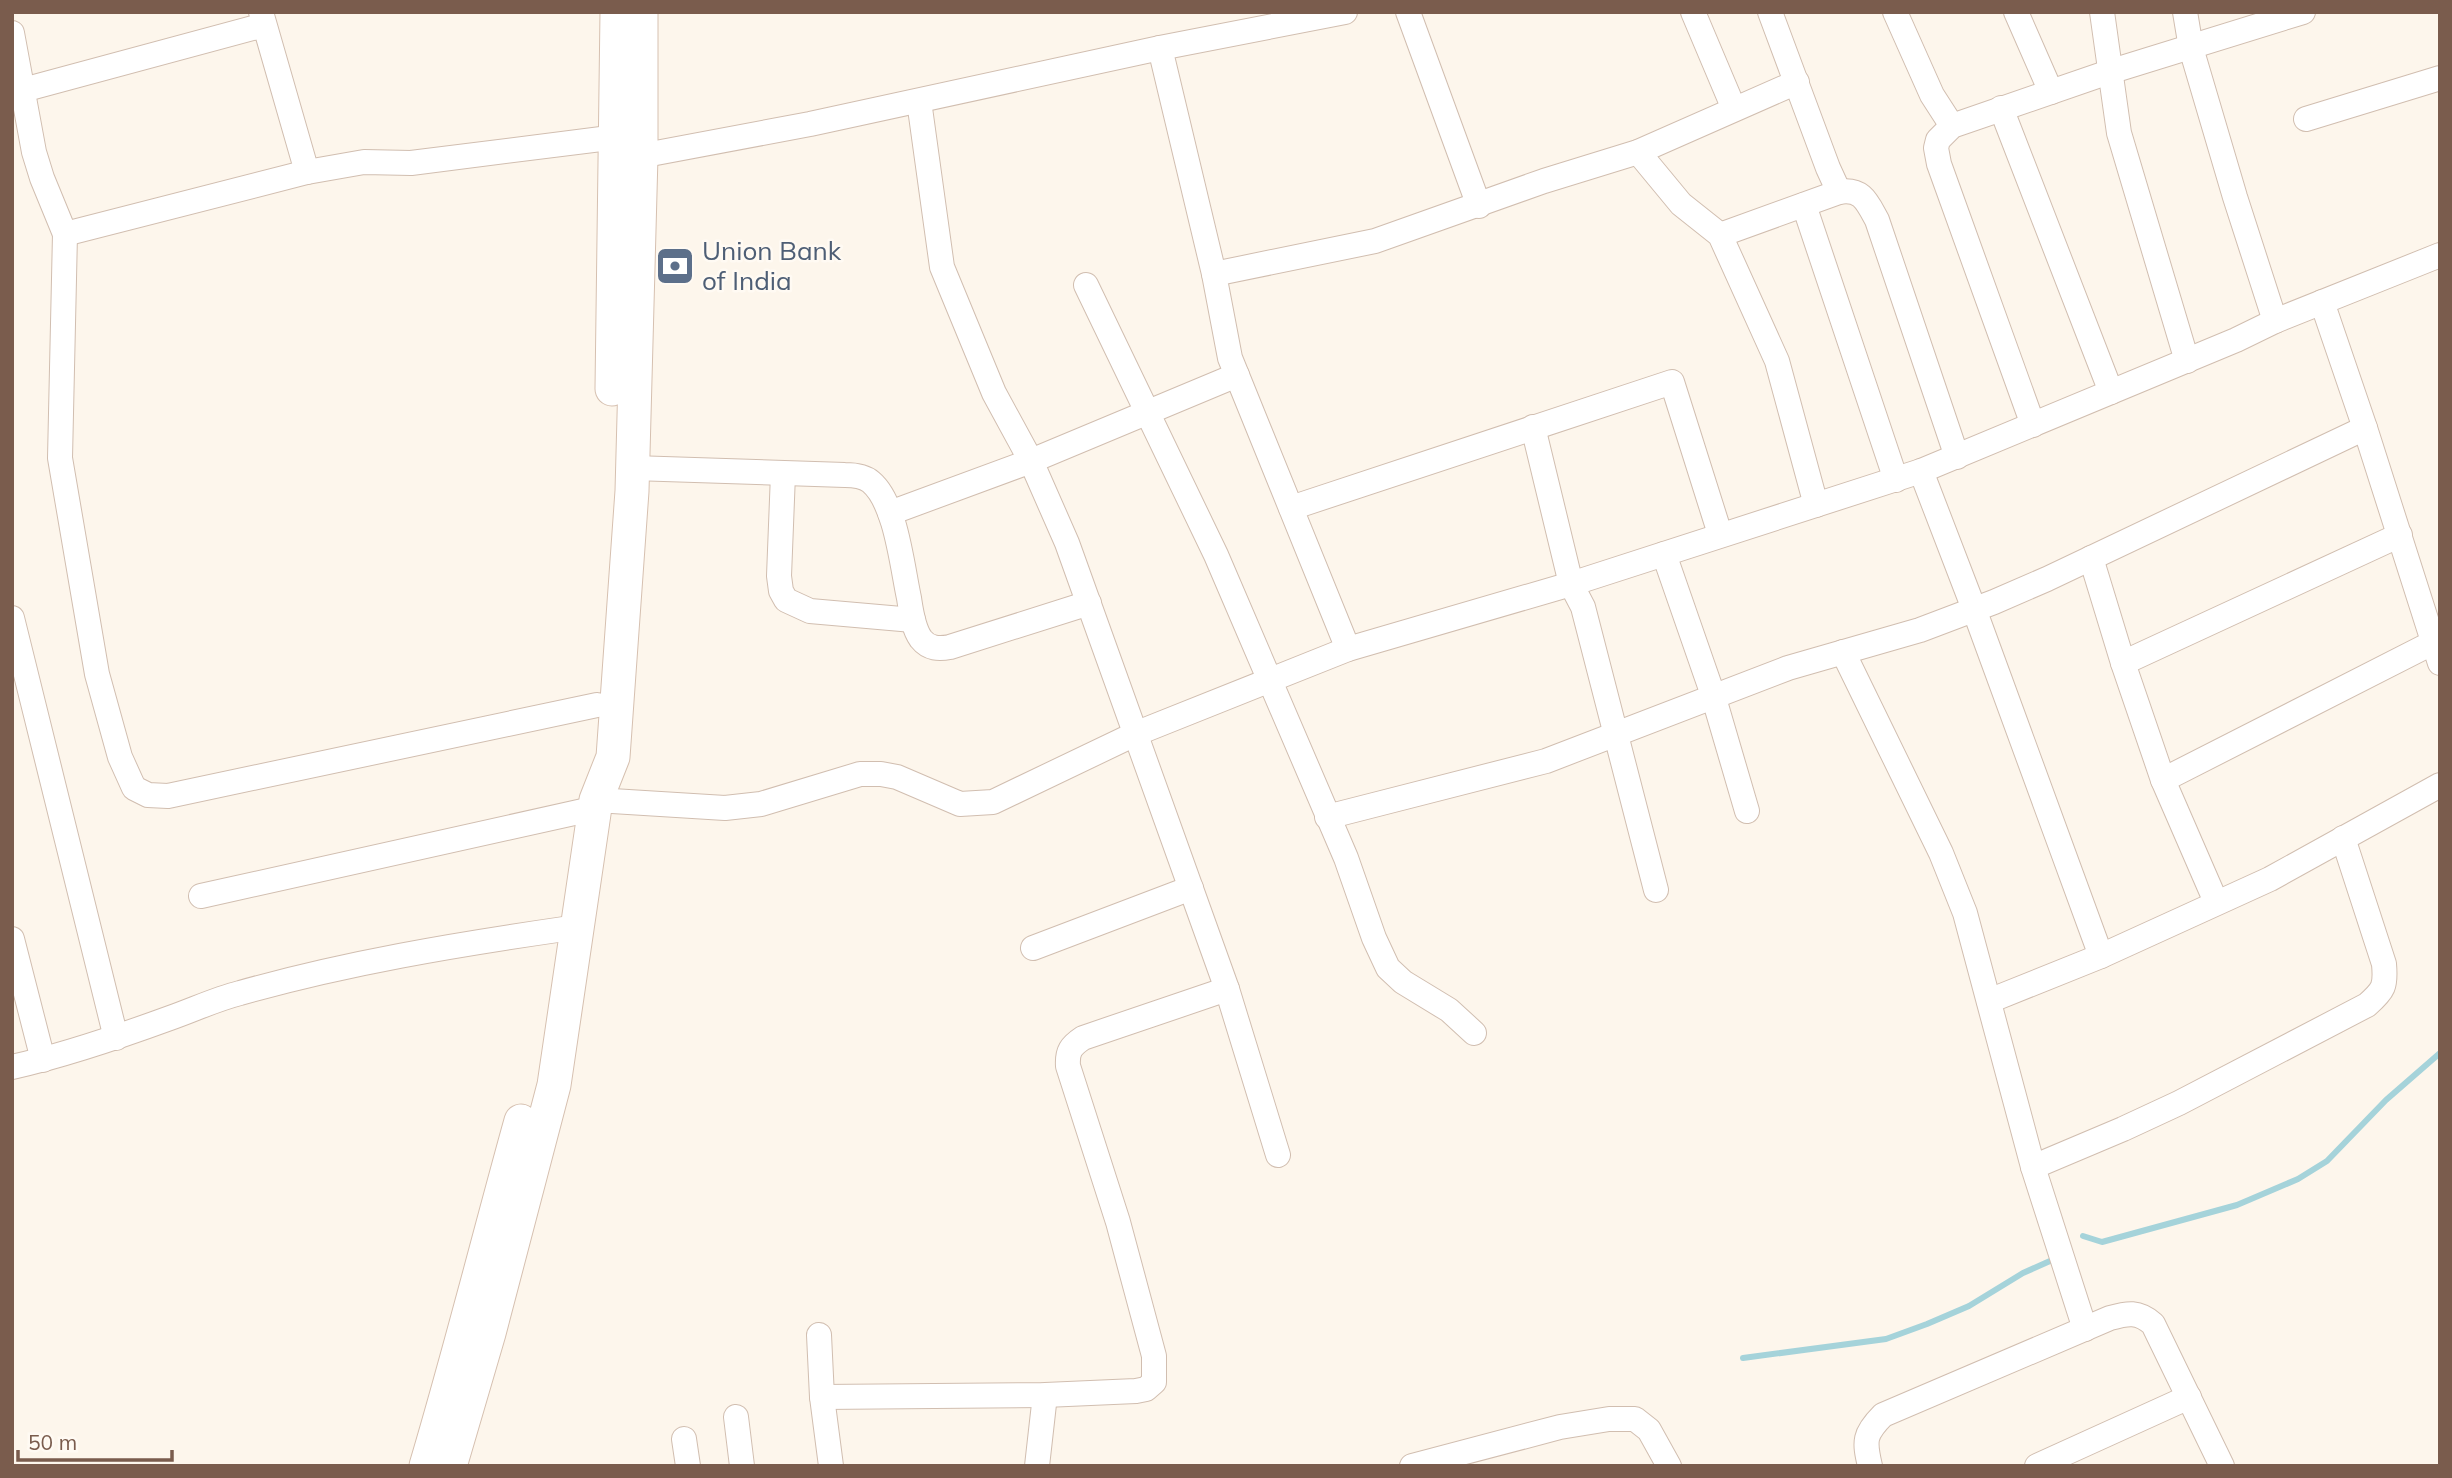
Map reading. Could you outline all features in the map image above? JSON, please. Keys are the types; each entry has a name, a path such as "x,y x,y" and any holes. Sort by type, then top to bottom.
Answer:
{"main road":[{"path":"426,1466 532,1084 589,806 613,757 632,468 625,151 617,12"},
{"path":"450,1466 489,1333 554,1085 589,806 605,602 625,151 640,12"}],"street":[{"path":"65,234 307,172 364,162 411,163 625,151 810,124 1160,48 1345,12"},
{"path":"1408,12 1479,206"},
{"path":"1693,12 1734,109"},
{"path":"1770,12 1839,192"},
{"path":"1895,12 1932,95 1952,127"},
{"path":"2016,12 2051,92"},
{"path":"2102,12 2119,133 2187,361"},
{"path":"2185,12 2191,48 2275,321"},
{"path":"2033,425 1938,164 1938,140 1952,127 2000,108 2303,12"},
{"path":"23,90 263,19 307,172"},
{"path":"12,33 34,152 65,234 60,458 97,674 120,757 134,788 148,795 168,796 597,705"},
{"path":"1160,48 1214,274 1230,358 1348,649"},
{"path":"2306,120 2440,78"},
{"path":"1214,274 1375,241 1544,181 1638,152 1797,82"},
{"path":"919,101 942,267 994,393 1031,461 1067,543 1227,989 1278,1155"},
{"path":"2000,108 2111,392"},
{"path":"1638,152 1681,204 1720,235 1777,360 1816,505"},
{"path":"1720,235 1839,192 1850,190 1858,193 1877,220 1957,457"},
{"path":"1804,205 1896,480"},
{"path":"201,896 589,806 725,808 761,804 860,774 897,777 960,804 992,803 1135,734 1348,649 1570,584 1921,471 2187,361 2275,321 2440,255"},
{"path":"1086,285 1216,555 1388,968 1403,982 1449,1010 1474,1033"},
{"path":"2163,780 2437,653 2322,302"},
{"path":"890,513 1031,461 1237,375"},
{"path":"1291,508 1672,382 1720,534"},
{"path":"1534,427 1570,584 1583,607 1656,890"},
{"path":"1327,817 1546,761 1788,668 1920,630 1994,603 2365,428"},
{"path":"632,468 859,476 869,480 878,489 890,513 913,620 920,638 931,647 940,649 1088,603"},
{"path":"1921,471 1975,609 2101,956"},
{"path":"783,474 779,576 781,591 786,600 810,611 913,620"},
{"path":"2123,663 2400,536"},
{"path":"1664,554 1713,695 1747,811"},
{"path":"2091,558 2163,780 2216,902"},
{"path":"12,618 116,1038"},
{"path":"1843,652 1941,853 1965,913 2033,1167 2085,1329"},
{"path":"1989,1001 2101,956 2270,878 2440,785"},
{"path":"2033,1167 2179,1103 2367,1005 2381,993 2385,979 2384,964 2343,838"},
{"path":"1033,948 1191,888"},
{"path":"12,1067 116,1038 237,993 347,966 451,945 564,929"},
{"path":"12,939 43,1060"},
{"path":"822,1397 1045,1395 1136,1391 1146,1389 1154,1382 1154,1356 1118,1222 1068,1066 1067,1053 1071,1045 1083,1038 1227,989"},
{"path":"1870,1466 1865,1443 1871,1427 1883,1415 2110,1318 2130,1313 2143,1316 2153,1324 2222,1466"},
{"path":"819,1335 822,1397 831,1466"},
{"path":"1037,1466 1045,1395"},
{"path":"2037,1466 2189,1397"},
{"path":"736,1417 742,1466"},
{"path":"1412,1466 1560,1427 1609,1419 1635,1419 1649,1430 1669,1466"},
{"path":"684,1439 688,1466"}],"waterway":[{"path":"2083,1236 2102,1242 2237,1205 2298,1179 2327,1161 2386,1100 2440,1053"},
{"path":"1743,1358 1886,1339 1969,1306 2023,1273 2050,1261"}],"place":[{"name":"Union Bank of India","path":"675,266"}]}
